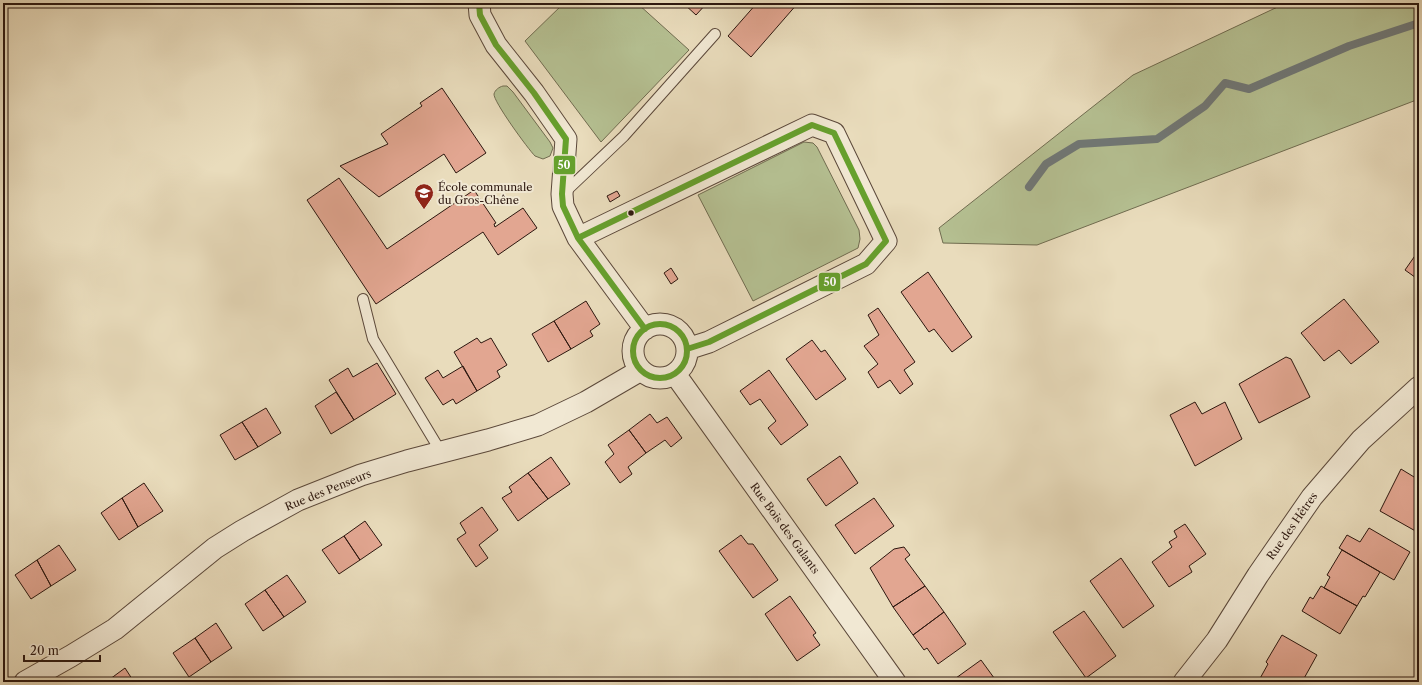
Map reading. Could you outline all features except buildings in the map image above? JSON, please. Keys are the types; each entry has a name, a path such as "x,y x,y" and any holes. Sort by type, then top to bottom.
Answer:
{"street":[{"path":"479,3 480,15 496,45 534,93 566,139 562,194 563,206 578,238 645,328"},
{"path":"578,238 812,126 834,133 886,241 866,264 709,342 687,349"},
{"path":"660,324 676,328 686,341 687,349 685,363 681,369 668,377 654,377 647,375 641,370 633,353 636,340 645,328 660,324"},
{"name":"Rue des Penseurs","path":"25,682 71,656 115,628 215,548 291,504 361,476 407,461 538,425 586,402 641,370"},
{"name":"Rue Bois des Galants","path":"675,374 895,682"},
{"name":"Rue des Hêtres","path":"1184,682 1217,640 1271,556 1312,497 1361,440 1419,386"}],"lane":[{"path":"562,194 624,136 715,34"},
{"path":"363,299 373,339 441,452"}],"green space":[{"path":"564,3 639,3 638,4 689,50 601,142 525,41"},
{"path":"1286,3 1419,3 1419,99 1037,245 943,243 939,228 1133,75"},
{"path":"507,86 513,92 550,142 553,148 550,156 543,159 535,156 499,106 494,94 497,89"},
{"path":"804,142 813,143 817,147 859,230 860,239 858,248 753,301 698,195"}],"waterway":[{"path":"1029,187 1046,164 1079,144 1157,139 1205,106 1225,83 1249,89 1349,46 1419,23"}],"transit line":[{"name":"50","path":"479,3 480,15 496,45 534,93 566,139 562,194 563,206 578,238 645,329"},
{"name":"50","path":"578,238 812,125 834,133 886,241 866,264 709,342 687,349"},
{"name":"50","path":"660,324 670,326 679,332 685,341 687,351 685,361 679,370 670,376 660,378 650,376 641,370 635,361 633,351 635,341 641,332 650,326 660,324"}],"place":[{"name":"École communale du Gros-Chêne","path":"424,210"}]}
